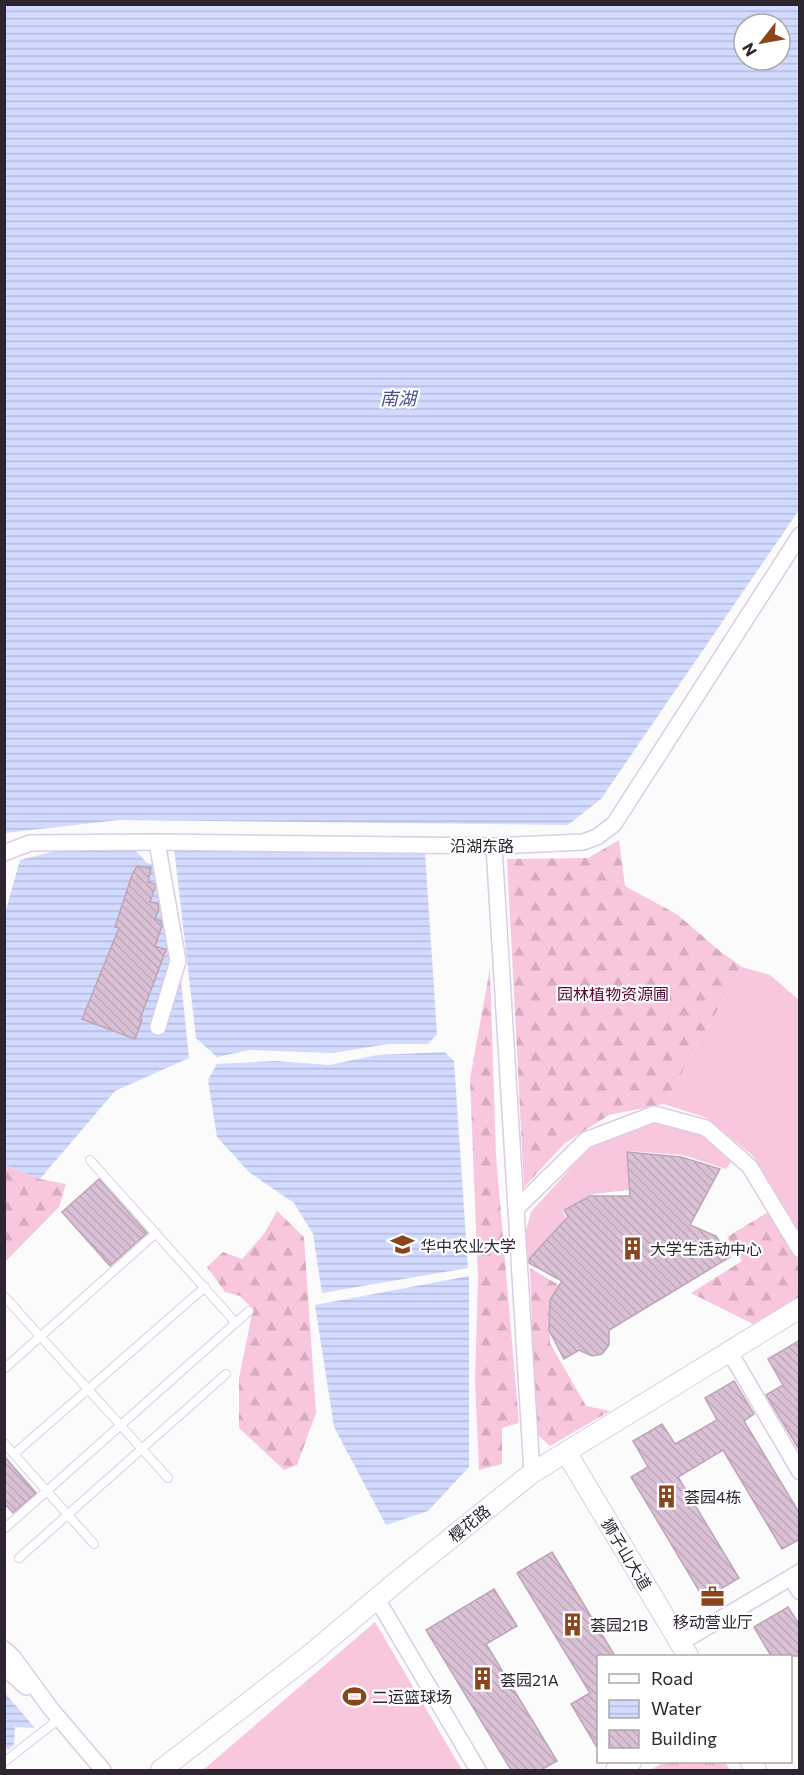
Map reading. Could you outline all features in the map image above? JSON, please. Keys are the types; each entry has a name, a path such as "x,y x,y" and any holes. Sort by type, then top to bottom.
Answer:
{"street":[{"name":"沿湖东路","path":"4,853 30,843 157,842 494,846 583,842 597,837 614,824 800,535"},
{"path":"157,842 178,960 158,1027"},
{"path":"494,846 532,1473"},
{"path":"516,1209 586,1140 654,1114 706,1128 750,1167 800,1250"},
{"name":"樱花路","path":"161,1770 311,1654 532,1473 800,1308"},
{"path":"729,1351 800,1472"},
{"name":"狮子山大道","path":"566,1452 684,1650"},
{"path":"684,1650 795,1575 800,1592"},
{"path":"376,1599 478,1770"},
{"path":"4,1649 13,1657 55,1714 103,1770"},
{"path":"4,1667 55,1714"}],"lane":[{"path":"90,1160 236,1323"},
{"path":"4,1369 156,1233"},
{"path":"14,1454 205,1287"},
{"path":"4,1296 168,1478"},
{"path":"4,1529 249,1311"},
{"path":"19,1558 226,1374"},
{"path":"4,1443 94,1544"},
{"path":"4,1762 55,1714"}],"green space":[{"name":"园林植物资源圃","path":"619,840 625,886 678,915 742,967 664,1104 609,1115 565,1143 524,1187 507,859 588,858"},
{"name":"园林植物资源圃","path":"742,967 770,975 799,1000 799,1232 754,1157 707,1118 664,1104"},
{"path":"490,968 496,1156 519,1423 502,1428 502,1464 479,1470 475,1380 478,1279 470,1079"},
{"path":"650,1123 704,1132 734,1157 726,1169 683,1155 628,1151 629,1190 593,1194 562,1210 567,1220 528,1260 525,1234 531,1212 588,1149"},
{"path":"5,1165 40,1179 66,1184 59,1207 5,1262"},
{"path":"773,1209 799,1252 799,1299 755,1325 691,1293 742,1261 727,1237"},
{"path":"277,1211 304,1237 316,1413 297,1465 284,1470 239,1428 239,1378 253,1309 240,1296 225,1292 207,1267 223,1252 242,1259 264,1234"},
{"path":"530,1268 562,1287 551,1306 550,1343 586,1406 610,1411 550,1446 536,1433"},
{"name":"二运篮球场","path":"375,1622 462,1770 203,1770"},
{"path":"663,1763 726,1763 730,1770 650,1770"}],"water":[{"name":"南湖","path":"4,5 799,5 799,510 601,799 568,825 119,820 5,833"},
{"path":"174,848 425,853 437,1034 428,1044 389,1044 332,1053 250,1050 217,1057 196,1038"},
{"path":"63,849 135,850 147,863 165,866 179,961 189,1058 115,1091 40,1179 5,1165 4,917 20,860"},
{"path":"445,1052 454,1061 468,1268 322,1293 313,1234 294,1203 250,1173 217,1137 208,1080 217,1064 275,1061 329,1065 377,1055"},
{"path":"469,1276 469,1467 428,1511 386,1525 334,1427 315,1305"},
{"path":"5,1693 35,1728 15,1727 14,1745 8,1750 5,1746"}],"building":[{"path":"137,866 151,868 148,882 155,884 155,887 150,902 158,903 159,908 155,919 161,921 162,926 155,946 166,950 140,1019 142,1020 135,1039 82,1019 119,928 115,927"},
{"name":"大学生活动中心","path":"627,1152 681,1157 720,1169 690,1225 716,1236 730,1257 609,1330 609,1345 602,1354 592,1356 579,1350 564,1359 549,1330 550,1300 562,1281 529,1263 529,1259 568,1217 564,1210 590,1196 630,1196"},
{"path":"99,1179 147,1233 110,1266 62,1212"},
{"path":"800,1340 800,1451 766,1395 783,1385 768,1359"},
{"name":"荟园4栋","path":"734,1381 754,1414 744,1421 800,1514 800,1539 782,1549 723,1450 678,1477 739,1578 704,1599 631,1477 648,1467 633,1441 662,1424 675,1444 717,1420 705,1398"},
{"path":"4,1456 36,1493 13,1513 4,1503"},
{"name":"荟园21B","path":"552,1552 614,1655 597,1655 597,1747 571,1704 590,1693 517,1573"},
{"name":"荟园21A","path":"494,1589 517,1626 486,1644 557,1761 541,1770 511,1770 426,1630"},
{"path":"788,1607 800,1626 800,1656 770,1655 754,1627"}],"place":[{"name":"华中农业大学","path":"402,1245"},
{"name":"大学生活动中心","path":"632,1248"},
{"name":"荟园4栋","path":"666,1496"},
{"name":"移动营业厅","path":"713,1596"},
{"name":"荟园21B","path":"572,1624"},
{"name":"荟园21A","path":"482,1679"},
{"name":"二运篮球场","path":"354,1696"}]}
